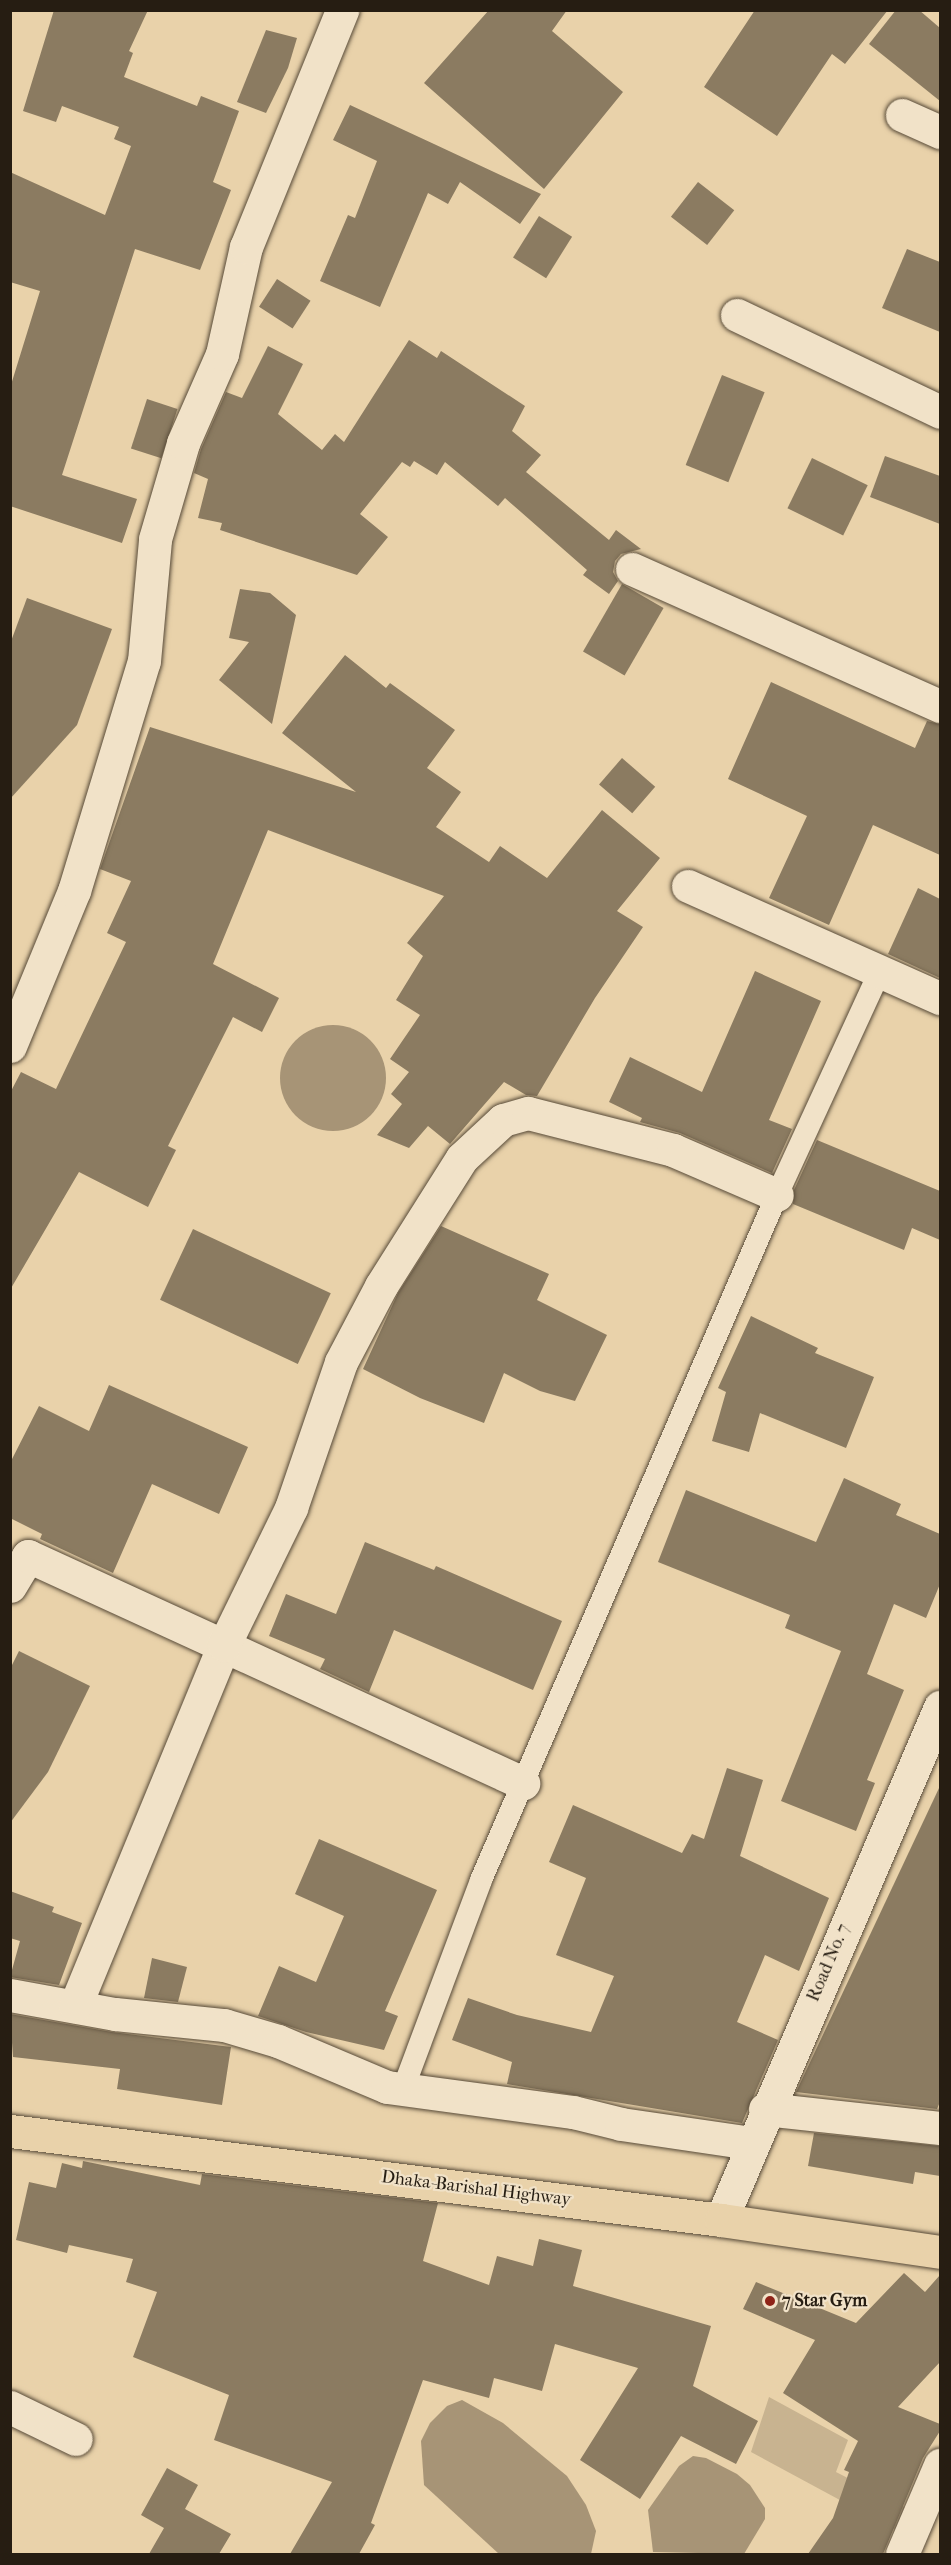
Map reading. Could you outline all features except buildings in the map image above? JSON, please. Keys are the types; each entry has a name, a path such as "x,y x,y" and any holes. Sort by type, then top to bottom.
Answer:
{"highway":[{"name":"Dhaka-Barishal Highway","path":"10,2131 721,2220 940,2252"}],"street":[{"path":"10,1046 74,891 144,661 155,539 183,443 222,354 246,247 342,10"},
{"path":"902,115 940,132"},
{"path":"737,315 940,412"},
{"path":"632,569 940,706"},
{"path":"688,886 940,998"},
{"path":"75,2006 224,1645 291,1508 341,1362 381,1286 462,1158 503,1119 528,1113 673,1150 777,1195"},
{"path":"10,1586 28,1556 523,1783"},
{"name":"Road No. 7","path":"721,2220 765,2109 938,1720"},
{"path":"10,1995 75,2006 224,2025 278,2041 387,2087 573,2112 621,2124 752,2143"},
{"path":"765,2109 940,2128"},
{"path":"13,2412 76,2439"},
{"path":"902,2554 940,2465"}],"lane":[{"path":"403,2090 481,1880 777,1195 880,971"}],"shaded area":[{"path":"333,1025 353,1029 370,1041 382,1058 386,1078 382,1098 370,1115 353,1127 333,1131 313,1127 296,1115 284,1098 280,1078 284,1058 296,1041 313,1029"},
{"path":"769,2397 848,2440 836,2472 912,2511 901,2533 751,2452"},
{"path":"462,2400 503,2423 567,2476 586,2505 596,2531 591,2554 499,2554 424,2485 421,2441 430,2423 447,2406"},
{"path":"693,2456 706,2458 737,2474 750,2485 765,2508 765,2519 744,2554 653,2552 648,2510 679,2466"}],"place":[{"name":"7 Star Gym","path":"770,2301"}]}
